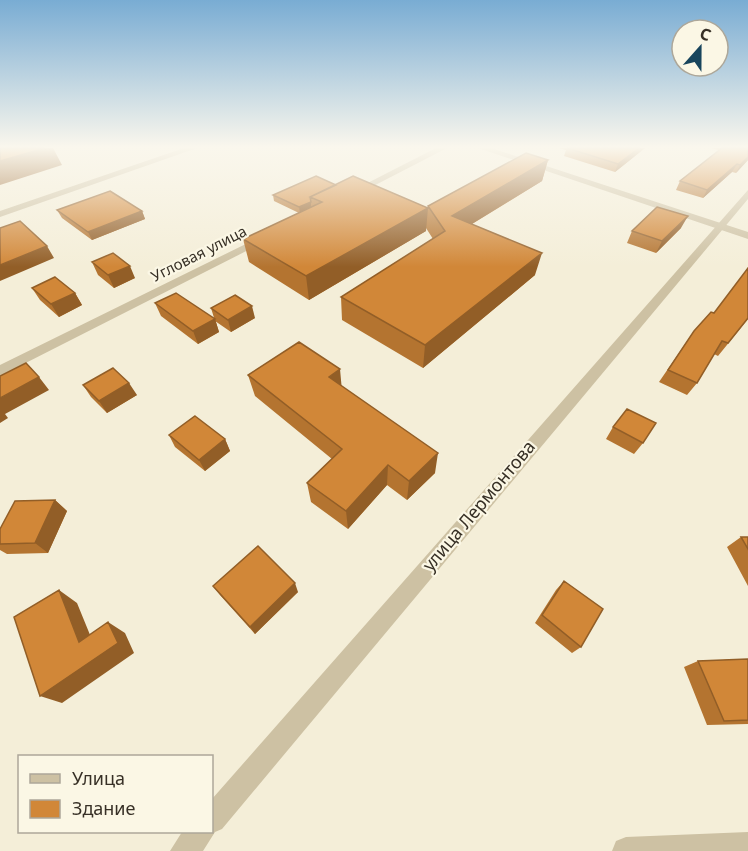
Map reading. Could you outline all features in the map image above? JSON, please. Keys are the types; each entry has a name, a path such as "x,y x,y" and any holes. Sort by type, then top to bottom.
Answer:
{"street":[{"path":"0,214 77,188"},
{"path":"338,201 364,188"},
{"path":"602,188 748,236"},
{"name":"улица Лермонтова","path":"213,818 748,193"},
{"name":"Угловая улица","path":"0,370 274,233"},
{"path":"184,851 199,833"},
{"path":"626,851 748,846"}],"building":[{"path":"289,188 330,188 310,197 311,202 299,207 273,195"},
{"path":"329,188 380,188 428,208 306,276 243,239 322,202 310,197"},
{"path":"462,188 500,188 452,216 542,253 425,345 341,297 445,231 428,206"},
{"path":"110,191 142,211 88,232 57,210"},
{"path":"657,207 688,216 662,241 632,231"},
{"path":"20,221 47,246 0,265 0,228"},
{"path":"113,253 130,266 108,275 92,262"},
{"path":"748,268 748,318 728,343 722,341 697,383 668,370 694,331 711,312 714,313"},
{"path":"55,277 75,293 51,304 32,288"},
{"path":"176,293 215,319 193,331 155,303"},
{"path":"235,295 252,306 228,320 211,308"},
{"path":"299,342 340,369 329,377 438,453 409,481 388,465 346,511 307,483 342,449 248,375"},
{"path":"26,363 39,377 0,398 0,376"},
{"path":"113,368 129,383 99,401 83,385"},
{"path":"627,409 656,423 643,443 613,427"},
{"path":"195,416 225,439 199,460 169,435"},
{"path":"55,500 35,543 0,544 0,529 15,501"},
{"path":"741,537 748,537 748,549"},
{"path":"258,546 295,583 250,627 213,586"},
{"path":"564,581 603,609 581,647 542,615"},
{"path":"59,590 79,642 108,622 118,643 40,696 14,617"},
{"path":"748,659 748,720 724,721 698,661"}]}
